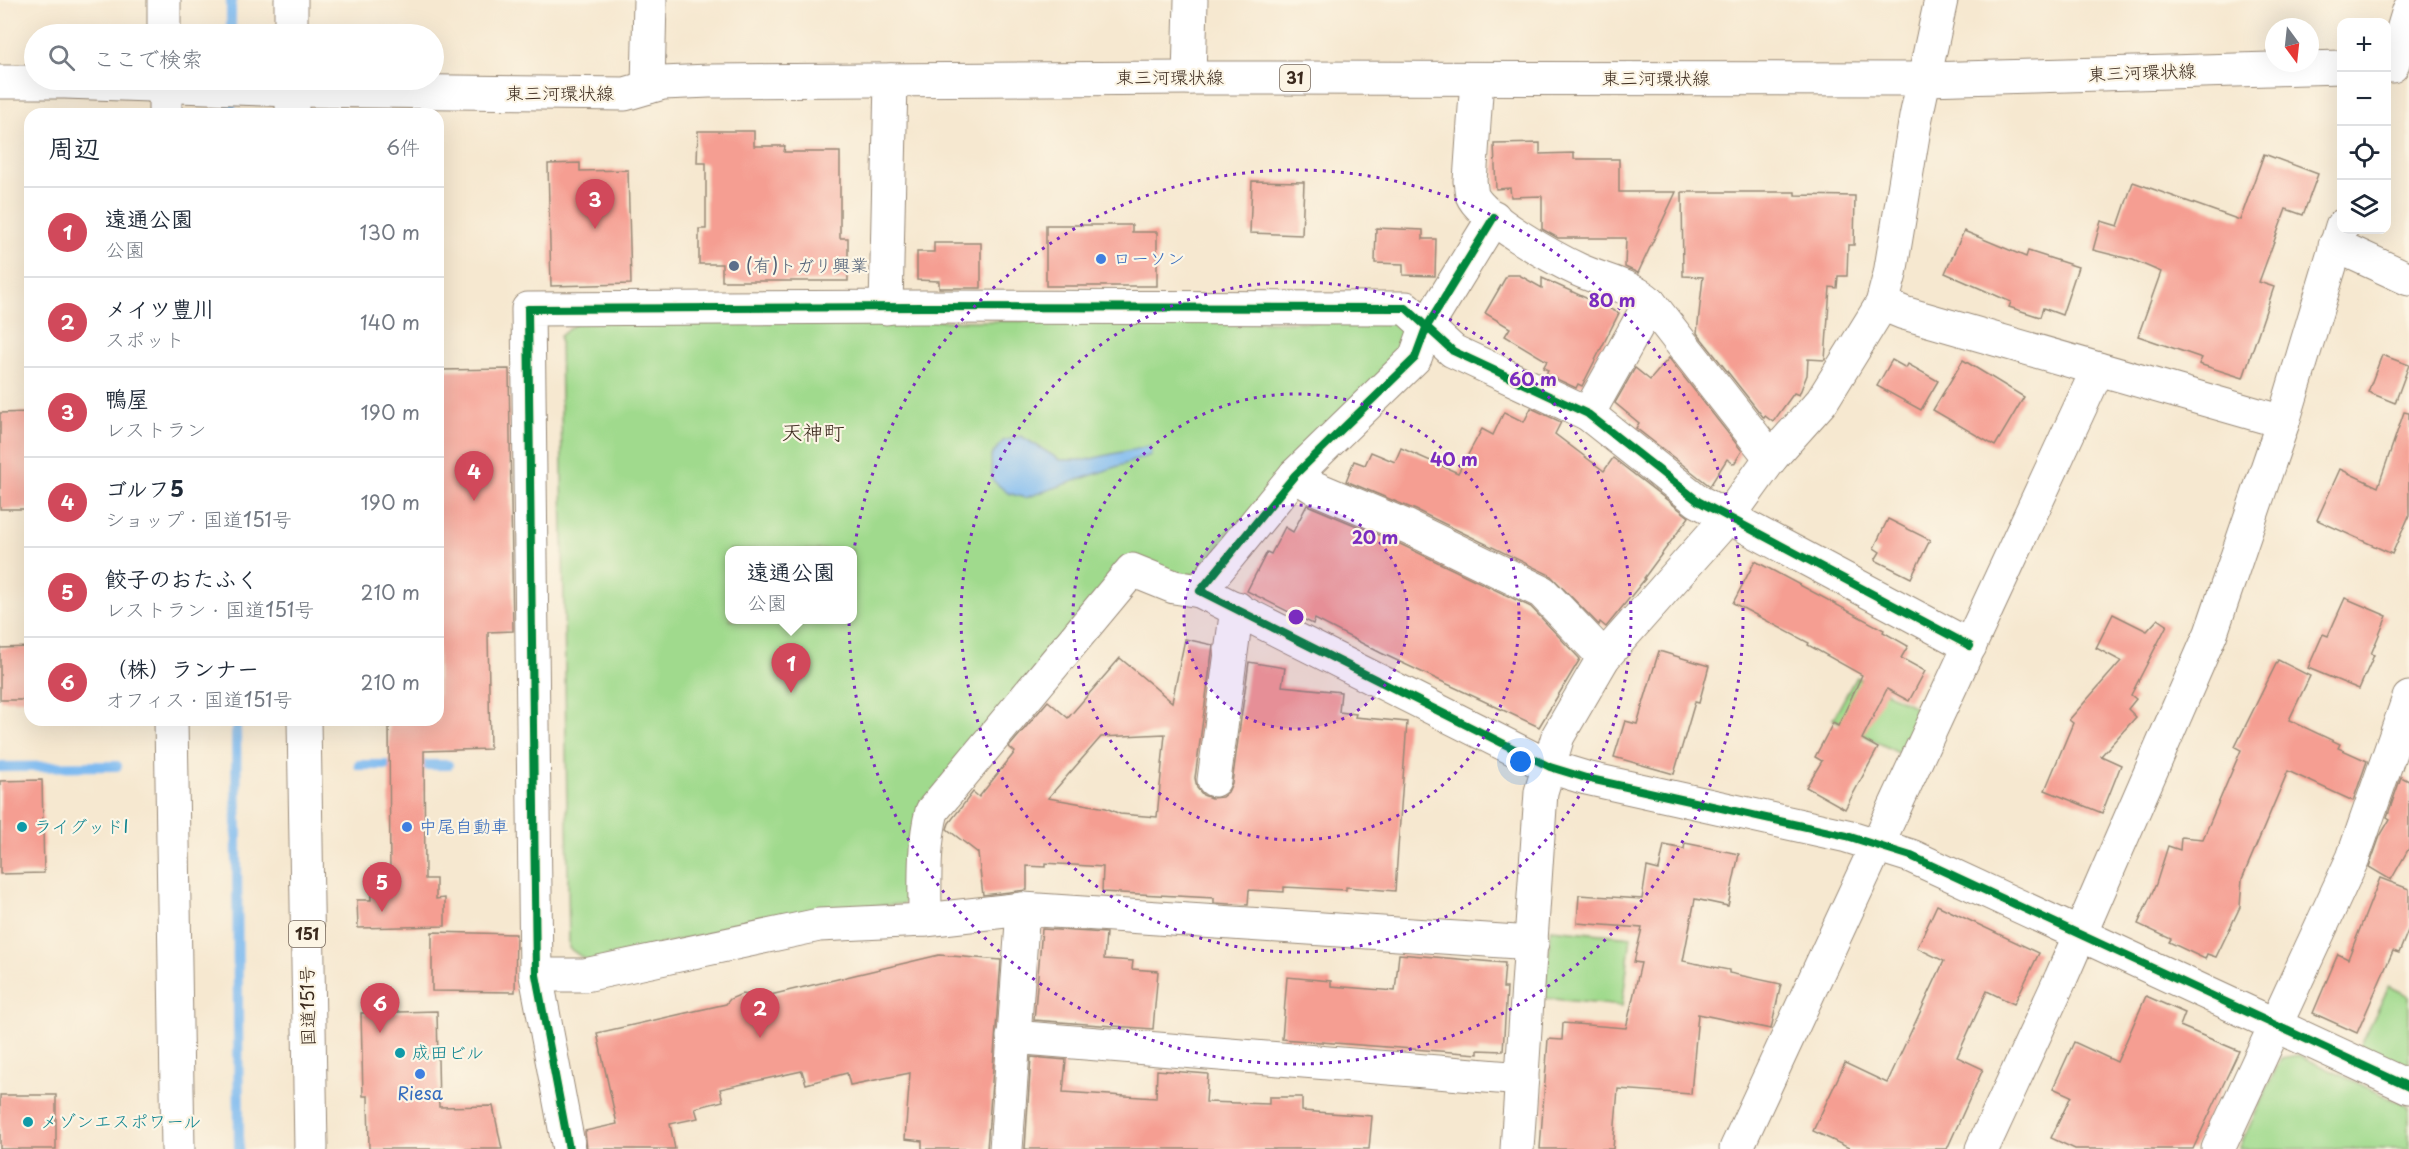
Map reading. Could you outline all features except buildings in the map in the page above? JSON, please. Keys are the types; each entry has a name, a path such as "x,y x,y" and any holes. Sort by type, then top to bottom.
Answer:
{"main road":[{"path":"164,0 164,24"},
{"path":"291,0 291,24"},
{"path":"648,87 650,0"},
{"path":"1189,78 1191,0"},
{"path":"1517,1149 1541,792 1558,736 1604,657 1729,516 1771,458 1822,401 1882,304 1890,274 1916,117 1926,79 1941,0"},
{"path":"2393,70 2409,10"},
{"name":"東三河環状線","path":"256,90 292,95 625,94 663,83 709,81 1189,78 1926,79 2337,67"},
{"path":"1477,79 1470,181 1472,196 1481,207 1512,232 1578,269 1639,293 1650,303 1771,458"},
{"path":"886,308 891,80"},
{"name":"東三河環状線","path":"0,82 24,84"},
{"name":"東三河環状線","path":"120,90 165,93 189,90"},
{"path":"1200,591 1295,475 1415,358 1426,328 1494,217"},
{"path":"1982,1149 2079,935 2211,633 2283,422 2338,236 2409,279"},
{"path":"1588,414 1650,303"},
{"path":"1882,304 1904,313 2283,422"},
{"path":"569,1149 536,975 528,309 1406,308 1454,351 1588,414 1698,501 1970,646"},
{"path":"1736,1149 2098,369"},
{"path":"1295,475 1315,488 1408,526 1542,592 1604,657"},
{"path":"926,920 926,876 929,823 932,811 1132,570 1173,587 1200,591 1237,608 1550,767 1586,778 1847,836 1911,856 2409,1087"},
{"path":"1215,780 1237,608"},
{"path":"2218,1149 2353,858 2409,698"},
{"path":"171,726 178,1149"},
{"name":"国道151号","path":"304,726 311,1149"},
{"path":"536,975 585,975 819,925 926,920 1023,909 1532,943"},
{"path":"1006,1149 1023,909"},
{"path":"1013,1037 1522,1079"}],"green space":[{"path":"580,320 1401,322 1409,343 1197,573 1175,578 1128,559 923,807 915,892 903,904 814,910 587,961 569,948 560,336"},
{"path":"1856,677 1925,712 1902,755 1833,719"},
{"path":"1551,929 1631,937 1622,1006 1544,998"},
{"path":"2389,986 2409,996 2409,1072 2359,1049"},
{"path":"2298,1055 2409,1107 2409,1149 2239,1149 2281,1058"}],"water":[{"path":"1021,436 1060,460 1085,460 1150,446 1151,455 1025,498 1008,493 992,480 991,456 1003,441"}],"waterway":[{"path":"231,0 231,24"},
{"path":"231,90 231,108"},
{"path":"236,726 239,1149"},
{"path":"359,765 448,765"},
{"path":"0,767 117,766"}],"cycle path":[{"path":"1494,217 1426,328 1415,358 1295,475 1200,591 1550,767 1586,778 1847,836 1911,856 2409,1087"},
{"path":"569,1149 536,975 528,309 1406,308 1453,351 1588,414 1698,501 1970,646"}],"place":[{"name":"鴨屋","path":"595,229"},
{"name":"ローソン","path":"1101,259"},
{"name":"(有)トガリ興業","path":"734,266"},
{"name":"ゴルフ5","path":"474,501"},
{"name":"遠通公園","path":"791,693"},
{"name":"ライグッドI","path":"22,827"},
{"name":"中尾自動車","path":"407,827"},
{"name":"餃子のおたふく","path":"382,912"},
{"name":"（株）ランナー","path":"380,1033"},
{"name":"メイツ豊川","path":"760,1038"},
{"name":"成田ビル","path":"400,1053"},
{"name":"Riesa","path":"420,1074"},
{"name":"メゾンエスポワール","path":"28,1122"}],"district":[{"name":"天神町","path":"813,433"}]}
